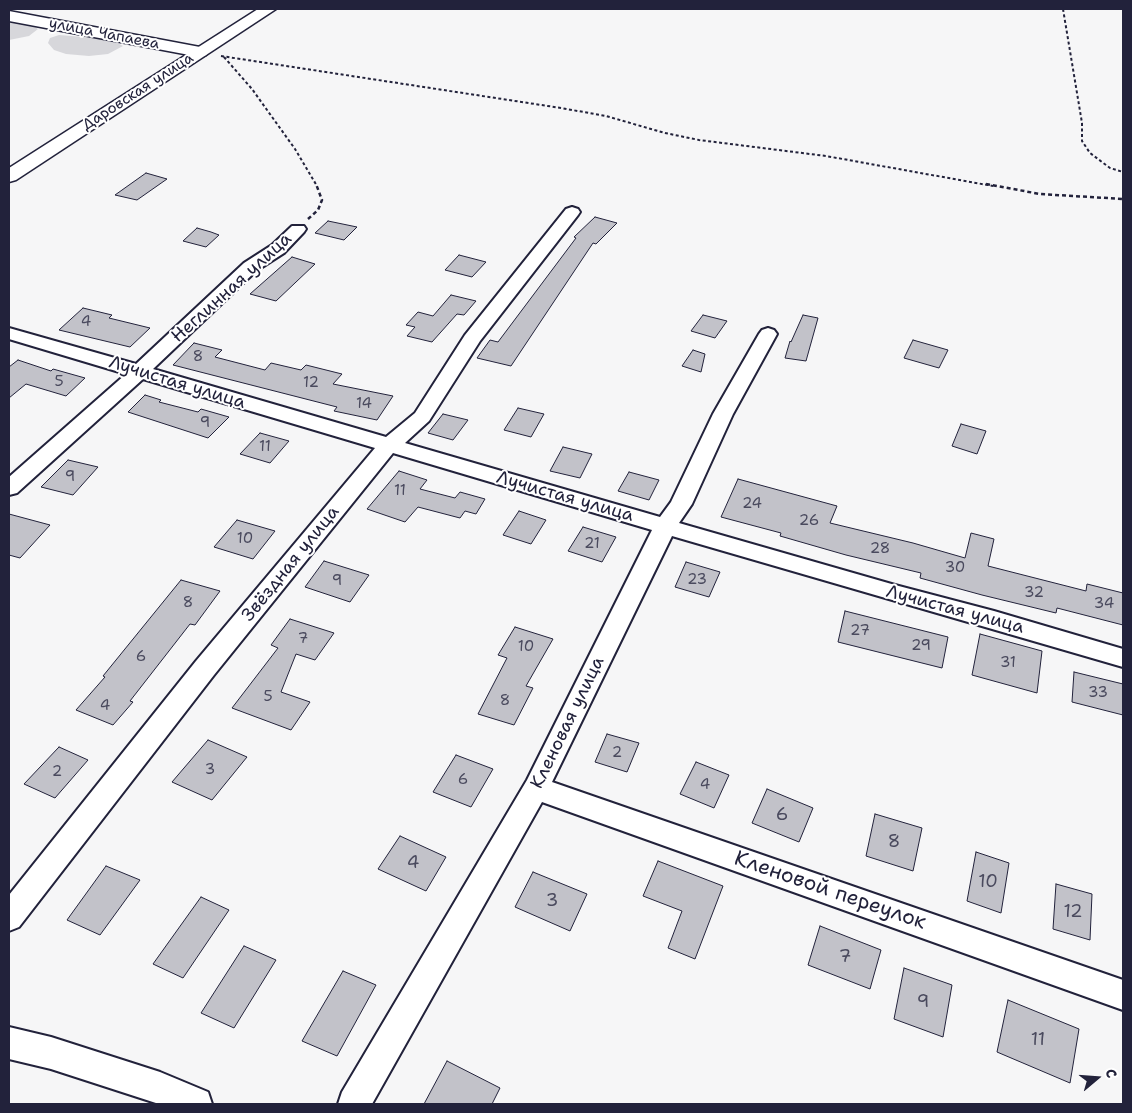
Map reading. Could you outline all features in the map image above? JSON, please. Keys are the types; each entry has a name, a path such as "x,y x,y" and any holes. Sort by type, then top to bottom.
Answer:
{"main road":[{"name":"Даровская улица","path":"9,176 268,9"},
{"name":"улица Чапаева","path":"9,16 200,52"}],"street":[{"name":"Звёздная улица","path":"9,917 205,668 388,446 422,416 472,339 572,212"},
{"name":"Неглинная улица","path":"9,488 250,267 278,249 298,229"},
{"name":"Лучистая улица","path":"9,333 388,446 1123,658"},
{"name":"Кленовая улица","path":"354,1104 536,788 665,526 681,504 723,414 768,334"},
{"name":"Кленовой переулок","path":"536,788 1057,970 1123,996"},
{"path":"9,1043 51,1053 160,1088 196,1104"}],"path":[{"path":"1063,9 1082,123 1082,141 1090,153 1110,168 1123,172"},
{"path":"200,52 561,108 606,116 665,133 699,140 826,156 1040,194 1123,199"},
{"path":"224,57 252,89 295,149 316,184 322,200 318,210 298,229"}],"shaded area":[{"path":"9,22 34,26 38,29 29,36 9,40"},
{"path":"59,35 110,39 123,46 108,54 89,56 66,54 54,50 48,43 50,38"}],"building":[{"path":"146,173 167,179 137,200 115,195"},
{"path":"595,217 617,223 596,244 593,243 511,366 477,358 490,340 498,342 576,238 574,237"},
{"path":"328,221 357,227 344,240 315,233"},
{"path":"197,228 219,235 206,247 183,241"},
{"path":"459,255 486,262 472,277 445,270"},
{"path":"292,257 315,264 276,301 250,294"},
{"path":"451,295 476,301 464,315 457,314 432,342 407,336 415,327 406,325 418,312 433,316"},
{"path":"83,308 112,315 109,318 150,328 130,347 59,330"},
{"path":"703,315 727,321 715,338 691,331"},
{"path":"803,315 818,318 806,361 785,358 790,341"},
{"path":"913,340 948,350 939,368 904,358"},
{"path":"194,343 222,350 215,357 265,370 271,363 301,370 306,365 342,374 333,384 393,396 377,420 334,411 337,407 173,365"},
{"path":"693,350 705,354 701,372 682,366"},
{"path":"18,360 51,371 53,369 85,378 66,396 26,384 9,398 9,367"},
{"path":"145,395 161,400 159,402 198,412 201,409 229,417 208,438 128,412"},
{"path":"518,408 544,414 531,437 504,430"},
{"path":"443,414 468,420 453,440 428,433"},
{"path":"961,424 986,431 977,454 952,446"},
{"path":"260,433 289,441 270,463 240,454"},
{"path":"563,447 592,454 580,478 550,471"},
{"path":"68,460 98,467 73,495 41,487"},
{"path":"399,471 427,480 420,489 455,498 460,492 485,499 476,514 465,511 460,518 418,507 405,522 367,509"},
{"path":"629,472 659,480 649,500 618,491"},
{"path":"738,479 837,506 830,523 965,558 971,533 994,539 988,566 1086,591 1087,584 1123,593 1123,625 1057,608 1056,613 982,595 920,578 921,573 846,555 780,536 781,533 721,517"},
{"path":"519,511 546,520 531,544 503,535"},
{"path":"9,514 50,525 20,558 9,555"},
{"path":"237,520 275,531 253,559 214,547"},
{"path":"583,527 616,537 602,562 568,551"},
{"path":"324,561 369,575 350,602 305,587"},
{"path":"686,562 720,572 709,597 675,587"},
{"path":"181,580 220,591 195,625 190,624 130,701 133,702 113,725 76,710 105,677 103,676"},
{"path":"845,611 948,637 942,668 838,642"},
{"path":"290,619 334,633 315,660 296,654 281,692 310,702 291,730 232,708 278,648 271,645"},
{"path":"515,627 553,639 526,686 533,688 514,725 478,714 507,658 498,655"},
{"path":"980,634 1042,651 1037,693 972,675"},
{"path":"1074,672 1123,684 1123,715 1072,702"},
{"path":"607,734 639,743 627,772 595,762"},
{"path":"208,740 247,757 212,800 172,782"},
{"path":"59,747 88,760 55,798 24,784"},
{"path":"456,755 493,769 471,807 433,792"},
{"path":"696,762 729,775 714,808 680,794"},
{"path":"767,789 813,808 799,842 752,823"},
{"path":"875,814 922,828 913,871 866,856"},
{"path":"400,836 446,857 426,891 378,869"},
{"path":"976,852 1009,863 1001,913 967,901"},
{"path":"658,861 723,886 695,959 668,948 682,911 643,896"},
{"path":"106,866 140,880 100,935 67,920"},
{"path":"533,872 587,894 570,931 515,907"},
{"path":"1056,884 1092,894 1090,940 1053,929"},
{"path":"201,897 229,910 183,978 153,964"},
{"path":"820,926 881,950 870,989 808,965"},
{"path":"244,946 276,960 234,1028 201,1013"},
{"path":"904,968 952,985 943,1037 894,1019"},
{"path":"343,971 376,985 337,1056 302,1041"},
{"path":"1008,1000 1079,1029 1070,1083 997,1052"},
{"path":"447,1061 500,1088 492,1104 424,1104"}]}
